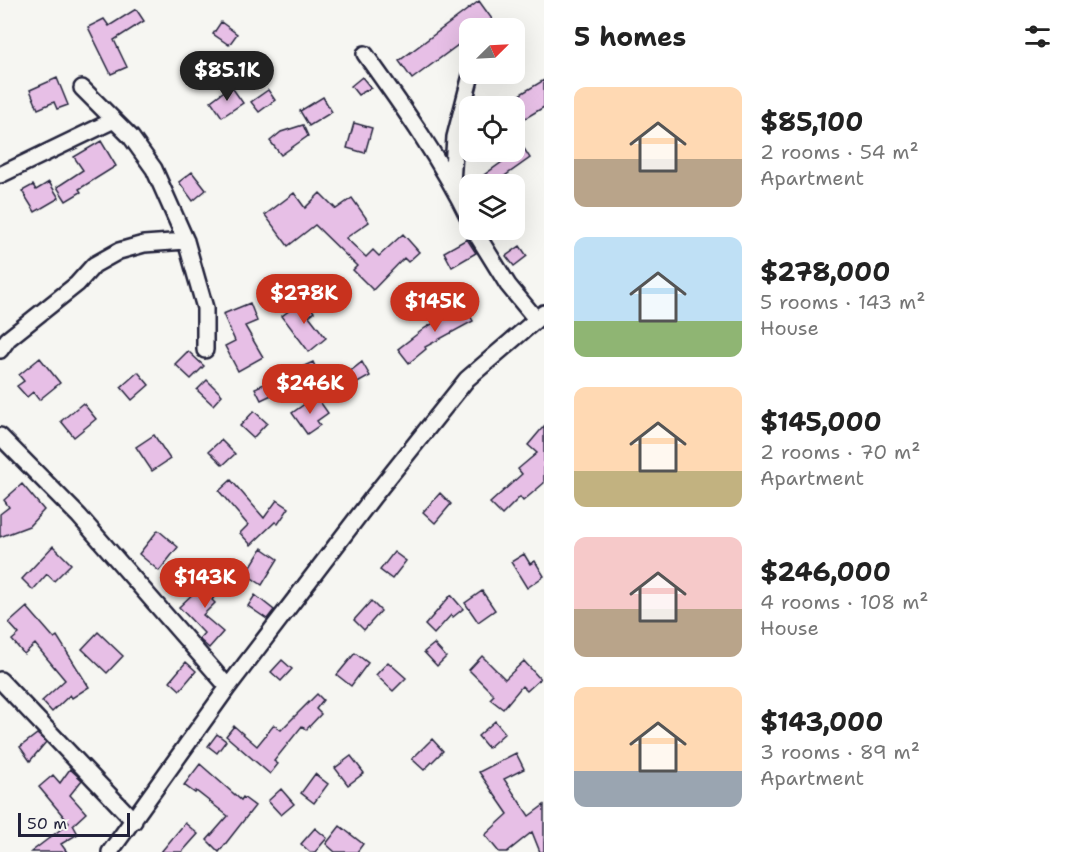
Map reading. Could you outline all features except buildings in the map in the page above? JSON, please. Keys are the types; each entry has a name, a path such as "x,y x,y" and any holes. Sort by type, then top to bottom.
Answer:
{"street":[{"path":"365,54 422,133 459,197"},
{"path":"452,183 455,137 469,84"},
{"path":"82,88 131,137 154,169 186,241 205,308 205,350"},
{"path":"0,175 114,120"},
{"path":"110,852 228,687 366,506 467,379 540,316 508,285 480,240"},
{"path":"0,350 8,339 77,284 94,265 119,251 144,244 186,241"},
{"path":"0,436 80,516 228,687"},
{"path":"0,680 134,821"}]}
